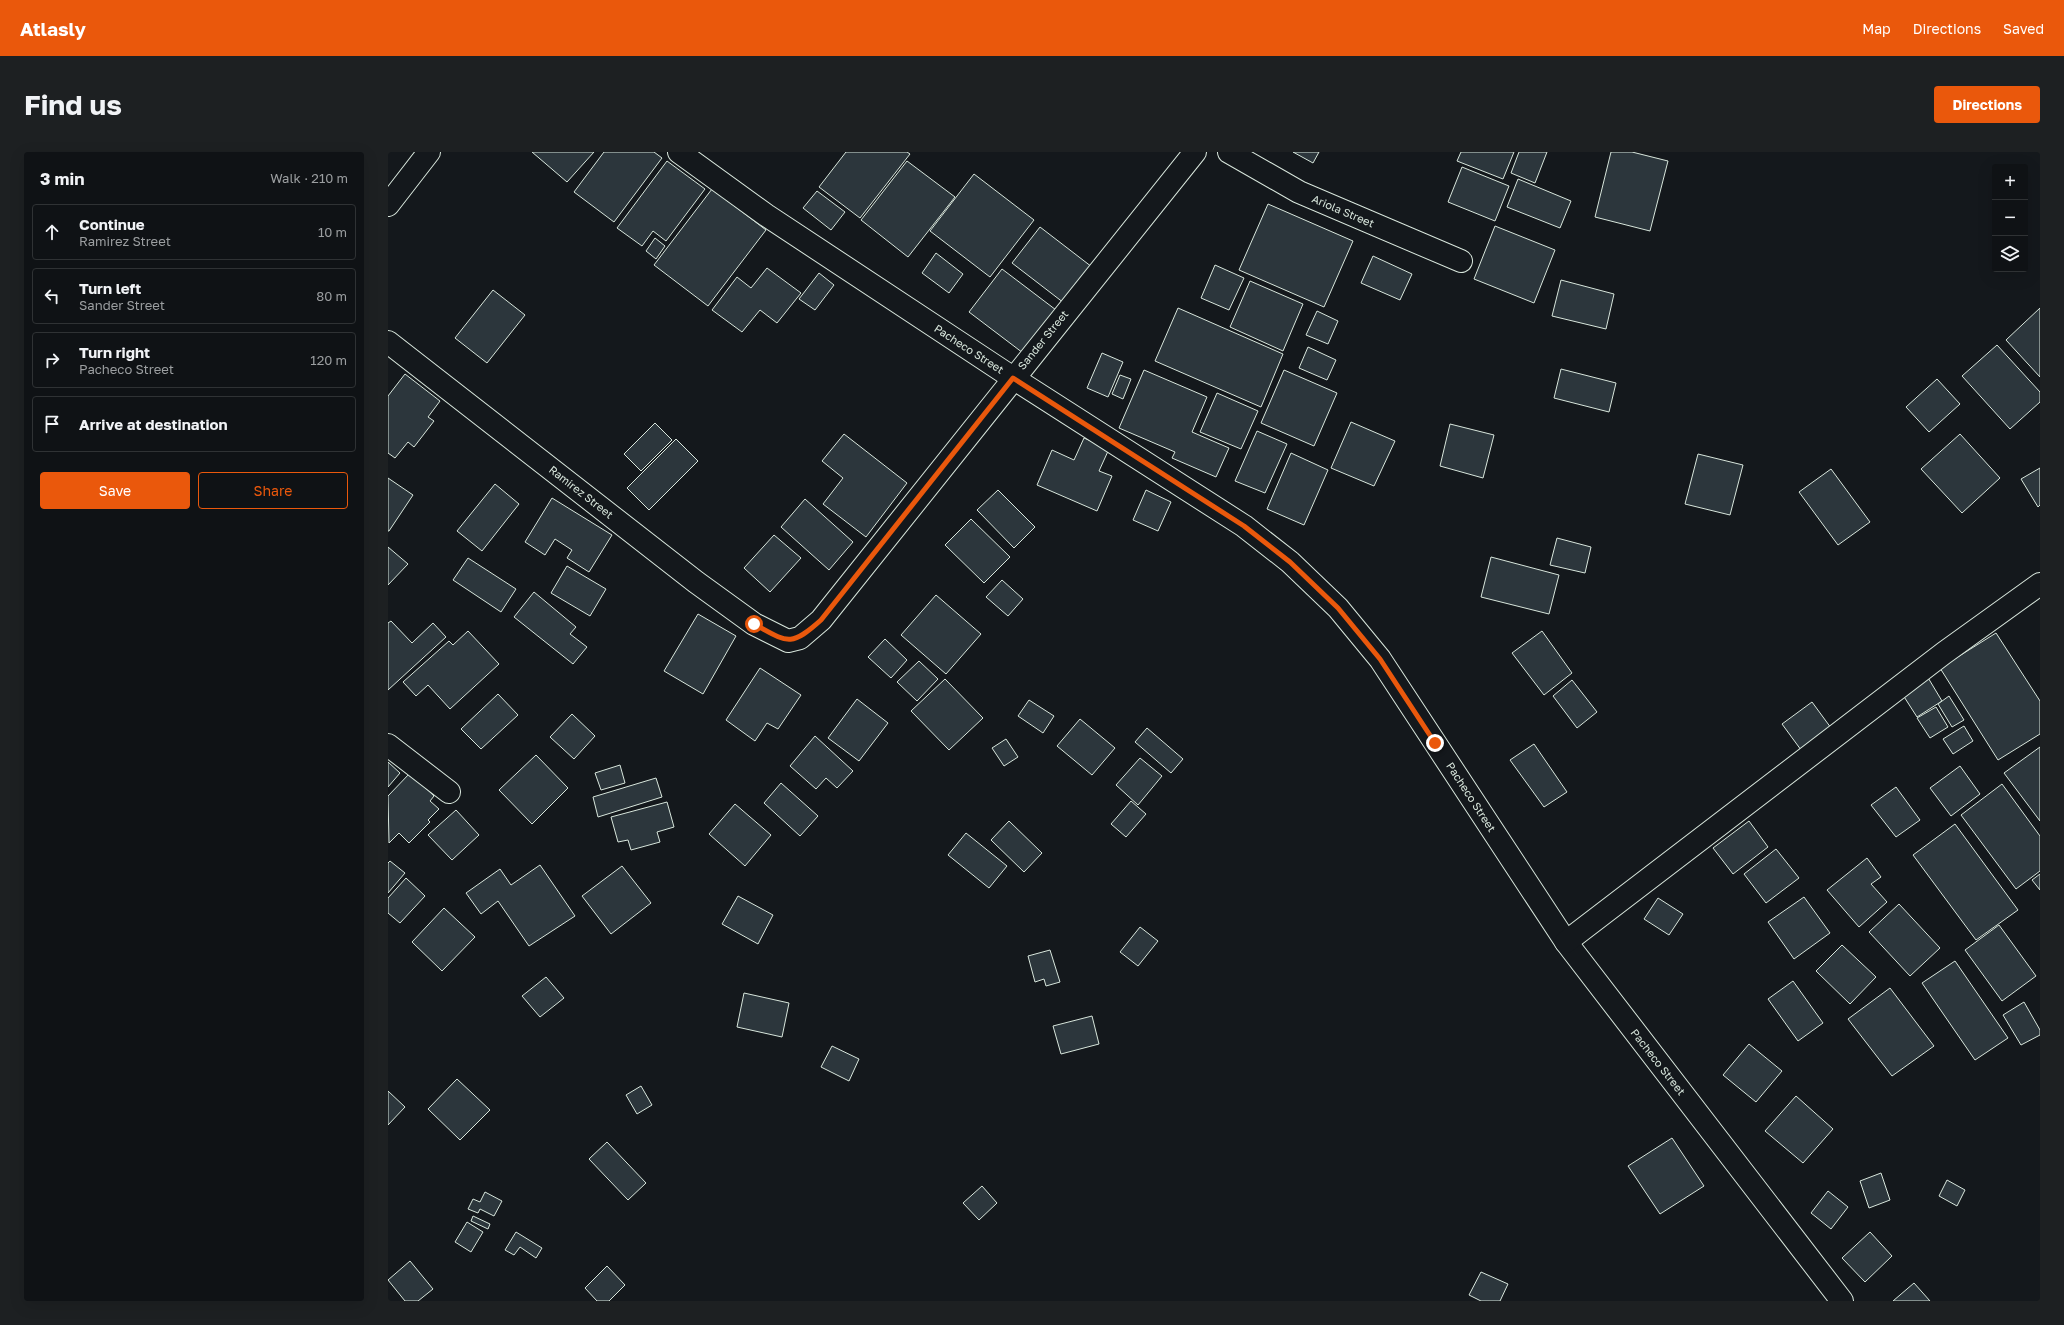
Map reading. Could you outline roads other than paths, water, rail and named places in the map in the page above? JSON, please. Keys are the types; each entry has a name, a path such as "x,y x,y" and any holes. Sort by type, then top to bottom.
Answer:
{"street":[{"path":"388,205 429,152"},
{"name":"Pacheco Street","path":"679,152 766,216 1013,378 1244,526 1290,562 1338,608 1380,659 1566,942 1842,1301"},
{"name":"Sander Street","path":"777,637 788,641 800,638 821,620 1195,152"},
{"name":"Ariola Street","path":"1229,152 1299,192 1462,261"},
{"name":"Ramirez Street","path":"388,342 696,582 754,624 777,637"},
{"path":"1566,942 1944,653 2040,584"},
{"path":"388,744 449,792"}]}
